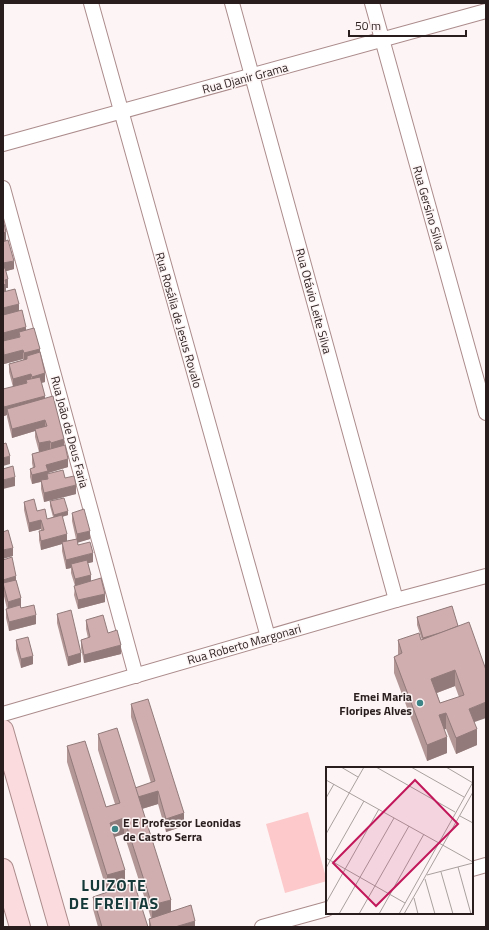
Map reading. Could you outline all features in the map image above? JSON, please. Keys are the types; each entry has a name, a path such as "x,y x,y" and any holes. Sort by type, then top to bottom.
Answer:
{"main road":[{"path":"3,730 59,927"},
{"path":"3,869 20,927"}],"street":[{"name":"Rua Rosália de Jesus Rovalo","path":"91,3 268,637"},
{"name":"Rua Otávio Leite Silva","path":"232,3 396,600"},
{"name":"Rua Gersino Silva","path":"372,3 486,413"},
{"name":"Rua Djanir Grama","path":"3,144 486,11"},
{"name":"Rua João de Deus Faria","path":"3,188 136,676"},
{"name":"Rua Roberto Margonari","path":"3,714 396,600 486,576"},
{"path":"473,869 486,865"},
{"path":"262,927 326,909"}],"shaded area":[{"path":"308,812 326,881 285,893 266,824"}],"building":[{"path":"3,220 6,232 3,233"},
{"path":"8,240 14,261 3,263 3,242"},
{"path":"3,268 5,268 8,279 5,280 6,284 3,285"},
{"path":"15,289 19,304 3,308 3,292"},
{"path":"22,310 26,327 3,333 3,315"},
{"path":"34,328 40,349 24,353 23,350 4,355 3,341 20,337 19,332"},
{"path":"40,352 45,373 32,377 31,374 13,379 9,364 27,359 27,356"},
{"path":"40,377 45,396 4,407 3,389 27,383 26,380"},
{"path":"53,396 64,439 51,443 50,441 39,443 35,429 47,426 45,420 12,429 7,409"},
{"path":"6,443 10,456 3,458 3,444"},
{"path":"65,445 68,459 46,465 48,471 32,475 30,469 35,467 32,454"},
{"path":"13,466 15,477 3,480 3,469"},
{"path":"63,470 65,478 74,476 76,485 44,493 41,480 48,479 47,474"},
{"path":"64,498 68,511 54,515 50,501"},
{"path":"34,499 37,511 45,509 47,519 62,515 67,534 41,541 39,531 44,530 41,520 29,523 24,502"},
{"path":"84,509 90,531 77,534 72,513"},
{"path":"8,530 13,548 3,550 3,532"},
{"path":"77,539 78,545 90,542 93,553 66,560 62,542"},
{"path":"12,557 16,576 3,580 3,560"},
{"path":"87,560 91,575 75,579 71,564"},
{"path":"101,578 105,594 78,600 74,586"},
{"path":"16,580 21,598 8,602 3,583"},
{"path":"20,605 21,608 34,605 36,615 9,622 6,609"},
{"path":"452,606 458,626 423,638 417,617"},
{"path":"71,610 81,653 68,657 57,614"},
{"path":"103,615 108,633 117,630 121,645 84,655 81,640 90,637 86,620"},
{"name":"Emei Maria Floripes Alves","path":"469,622 486,670 486,702 469,709 477,729 456,738 446,713 439,715 447,737 427,745 394,657 402,653 398,640 419,633 421,640","holes":["455,670 464,695 440,703 431,679"]},
{"path":"28,637 33,656 21,659 16,640"},
{"name":"E E Professor Leonidas de Castro Serra","path":"148,699 184,813 166,819 158,791 138,797 135,788 155,781 131,704"},
{"name":"E E Professor Leonidas de Castro Serra","path":"117,728 171,900 152,905 124,818 110,823 125,870 107,875 67,746 85,741 106,807 120,803 98,734"},
{"path":"134,883 148,927 102,927 93,897"},
{"path":"191,905 195,921 175,927 151,927 149,919"}],"place":[{"name":"Emei Maria Floripes Alves","path":"420,703"},
{"name":"E E Professor Leonidas de Castro Serra","path":"115,829"}],"district":[{"name":"LUIZOTE DE FREITAS","path":"114,894"}]}
